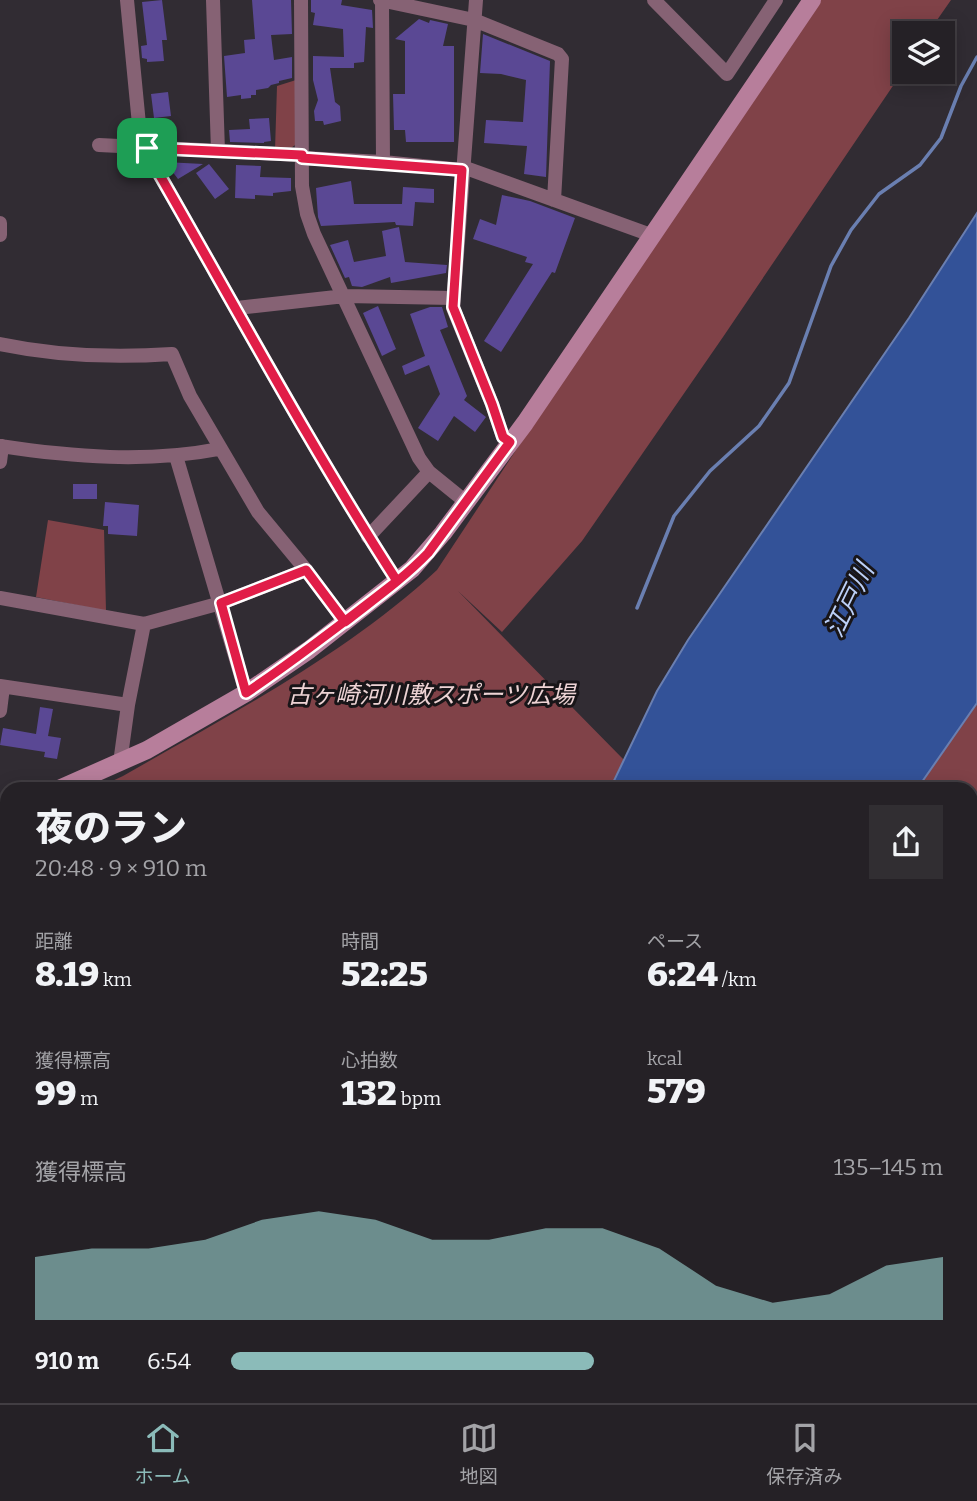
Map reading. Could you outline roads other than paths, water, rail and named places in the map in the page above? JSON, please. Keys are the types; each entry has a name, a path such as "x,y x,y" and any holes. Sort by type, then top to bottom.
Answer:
{"street":[{"path":"127,0 144,147 368,537 397,581"},
{"path":"213,0 218,151"},
{"path":"301,0 302,186 307,214 419,458 429,472 466,502"},
{"path":"383,163 381,0 474,20 558,54 562,59 554,200"},
{"path":"476,0 453,307 503,437 510,442"},
{"path":"654,0 727,74 776,0"},
{"path":"75,782 178,733 246,693 309,650 397,581 428,553 510,442 812,0"},
{"path":"99,145 462,168 651,235"},
{"path":"0,223 0,236"},
{"path":"237,308 345,296 453,298"},
{"path":"0,344 30,351 102,356 172,354 190,396 258,512 345,622"},
{"path":"0,461 1,446 63,455 176,456 219,449"},
{"path":"176,456 246,693"},
{"path":"368,537 429,472"},
{"path":"0,598 144,624 221,603 306,570"},
{"path":"120,763 144,624"},
{"path":"0,711 1,687 128,705"}],"water":[{"name":"江戸川","path":"977,213 977,703 922,782 613,782 657,691 688,640 909,318"}],"waterway":[{"path":"637,608 674,516 710,471 759,426 789,383 831,266 851,230 879,194 920,165 941,138 961,86 977,57"}],"park label":[{"name":"古ヶ崎河川敷スポーツ広場","path":"431,695"}]}
